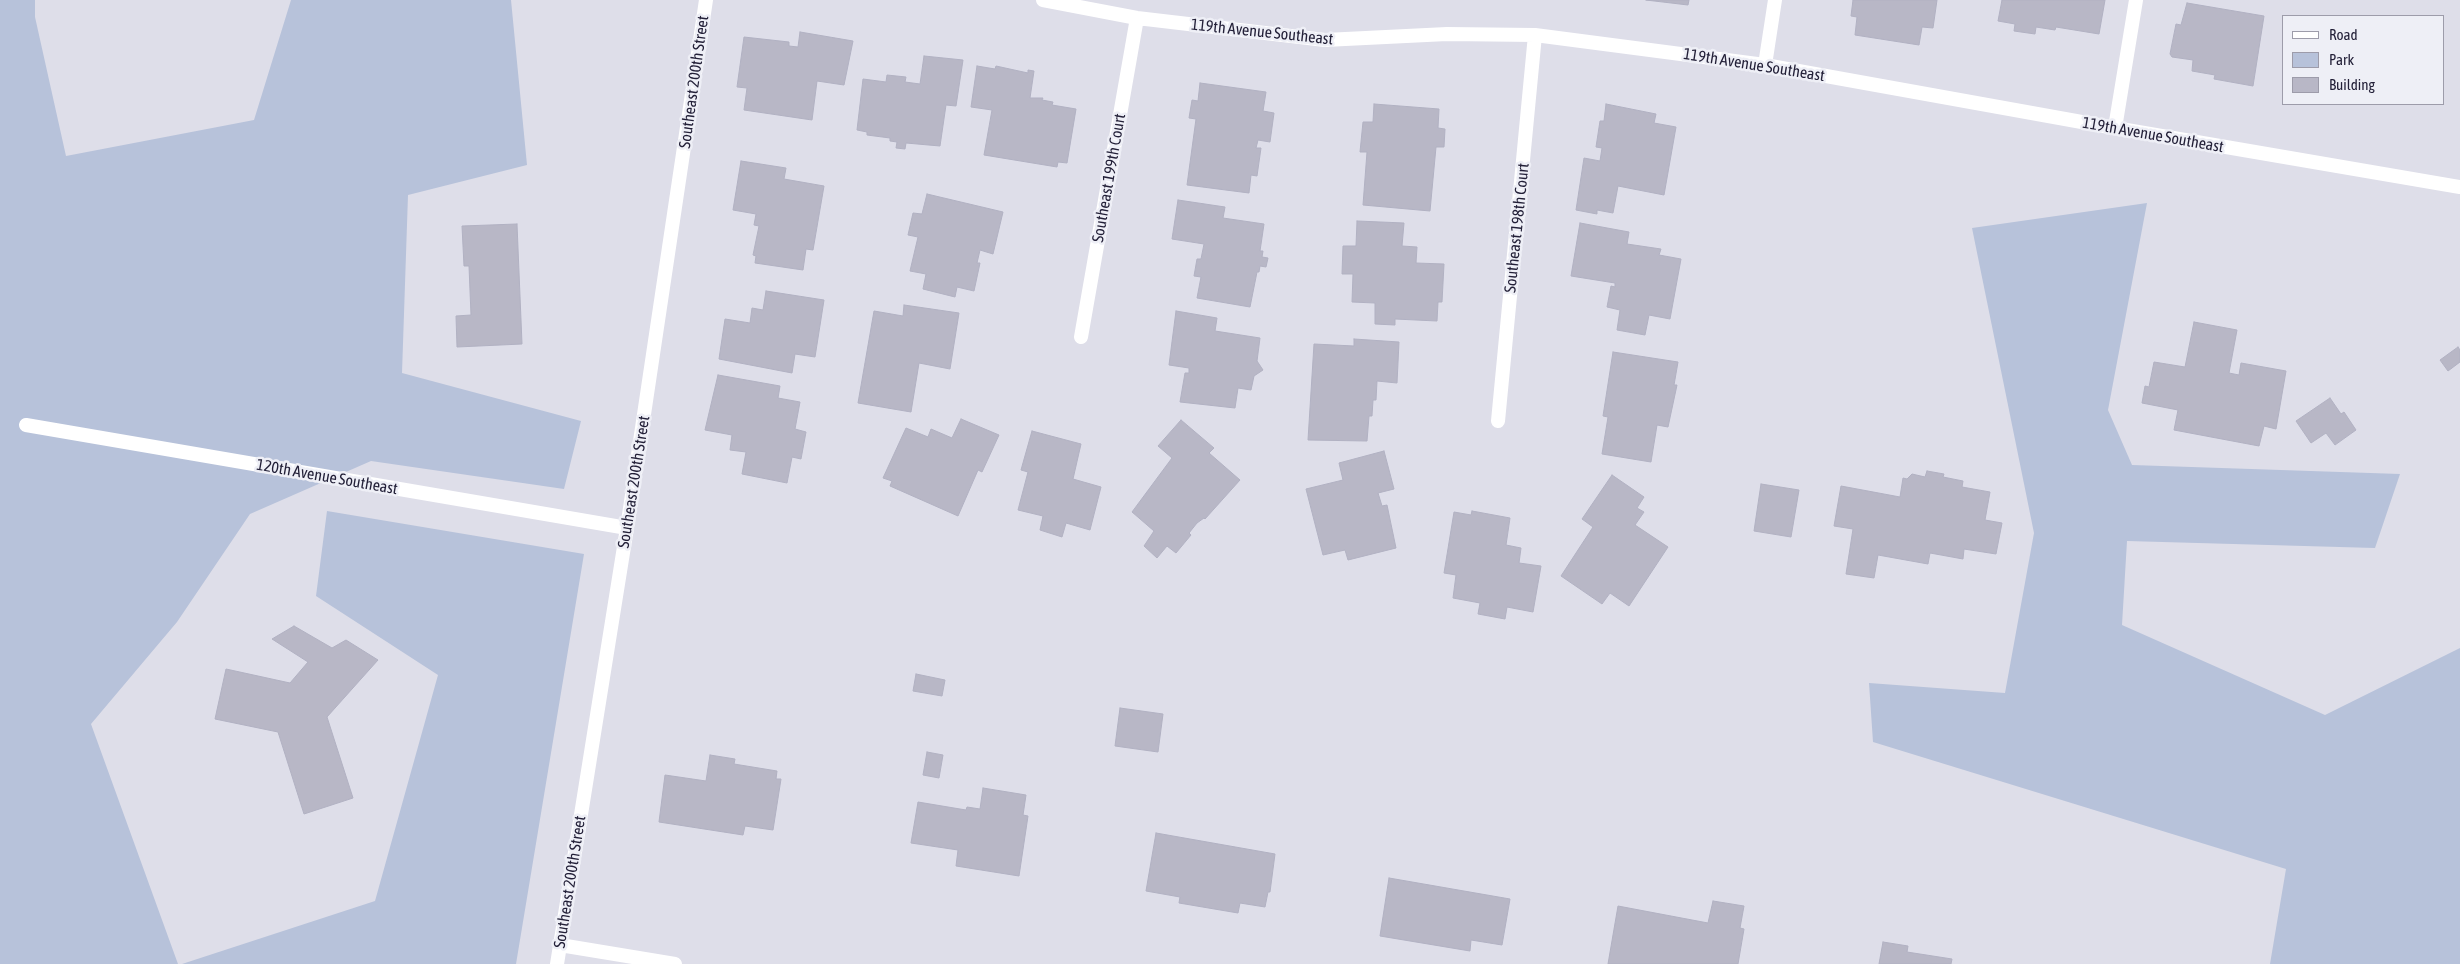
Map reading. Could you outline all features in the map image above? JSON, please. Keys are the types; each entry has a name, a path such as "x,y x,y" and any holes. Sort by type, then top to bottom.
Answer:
{"street":[{"name":"Southeast 200th Street","path":"557,964 628,528 706,0"},
{"name":"119th Avenue Southeast","path":"1043,0 1137,18 1325,40 1447,34 1535,35 1765,65 2115,128 2460,187"},
{"path":"1765,65 1775,0"},
{"path":"2115,128 2136,0"},
{"name":"Southeast 199th Court","path":"1081,337 1137,18"},
{"name":"Southeast 198th Court","path":"1498,421 1535,35"},
{"name":"120th Avenue Southeast","path":"26,425 628,528"},
{"path":"560,944 675,964"}],"green space":[{"path":"0,0 35,0 35,17 66,156 254,120 291,0 511,0 527,165 408,195 402,373 581,421 564,489 371,461 250,514 177,622 91,724 178,964 0,964"},
{"path":"2147,203 2108,410 2132,465 2400,474 2375,548 2127,541 2122,625 2325,715 2460,648 2460,964 2270,964 2286,869 1873,742 1869,683 2005,693 2034,533 1972,228"},
{"path":"327,511 584,554 516,964 182,964 375,901 438,675 316,596"}],"building":[{"path":"1646,0 1689,0 1688,5"},
{"path":"1853,0 1937,0 1933,28 1922,27 1919,45 1855,35 1857,17 1851,16"},
{"path":"2002,0 2105,0 2099,34 2056,27 2055,30 2036,27 2035,34 2014,31 2015,24 1998,21"},
{"path":"2187,3 2264,16 2253,86 2214,79 2215,75 2192,71 2193,60 2172,57 2170,54 2176,24 2181,25"},
{"path":"800,32 853,41 844,85 817,81 812,120 744,110 747,88 737,87 744,37 789,42 789,46 798,47"},
{"path":"924,56 963,60 956,106 946,105 940,146 906,143 905,149 896,148 897,142 890,141 890,138 867,135 867,132 857,130 863,79 886,82 887,75 906,77 905,82 920,84"},
{"path":"977,66 995,69 996,66 1028,73 1028,70 1034,71 1030,98 1043,98 1042,100 1053,102 1052,105 1076,109 1067,163 1058,162 1057,167 984,155 992,110 971,107"},
{"path":"1200,83 1266,92 1263,111 1274,113 1270,142 1258,140 1256,148 1261,148 1257,176 1251,175 1249,193 1187,185 1196,119 1189,118 1192,100 1198,101"},
{"path":"1374,104 1439,109 1438,128 1445,129 1444,147 1436,147 1430,211 1363,205 1367,152 1360,152 1363,122 1373,122"},
{"path":"1606,104 1656,114 1654,123 1676,127 1664,195 1618,186 1613,213 1597,210 1597,214 1576,210 1584,158 1600,161 1602,148 1596,147 1600,121 1604,121"},
{"path":"741,161 786,168 784,179 824,186 813,250 806,249 803,270 755,263 756,256 753,255 759,226 754,225 756,214 733,210"},
{"path":"927,194 1003,212 993,254 980,250 977,263 980,263 974,291 957,287 955,297 923,289 926,274 910,271 918,237 908,235 913,213 922,214"},
{"path":"1178,200 1225,207 1223,218 1264,224 1260,251 1263,251 1262,257 1268,258 1266,267 1260,266 1259,272 1257,272 1250,307 1197,298 1201,277 1194,276 1197,259 1201,259 1204,244 1172,239"},
{"path":"1357,221 1404,223 1402,246 1417,247 1416,263 1444,264 1442,302 1438,302 1437,321 1395,319 1395,325 1375,324 1375,303 1352,302 1353,274 1342,274 1343,246 1356,246"},
{"path":"1580,223 1629,232 1627,244 1661,249 1659,255 1681,259 1670,319 1649,315 1645,335 1617,330 1620,310 1607,307 1611,286 1615,287 1615,283 1571,276"},
{"path":"517,224 522,344 457,347 456,316 471,315 469,266 464,266 462,226"},
{"path":"766,291 824,300 815,357 795,354 792,373 719,359 725,319 750,323 752,308 763,310"},
{"path":"904,305 959,313 950,369 919,363 911,412 858,403 874,311 903,316"},
{"path":"1176,311 1217,318 1215,331 1260,338 1257,361 1263,370 1254,376 1251,390 1238,388 1235,408 1180,402 1185,373 1189,373 1189,368 1169,365"},
{"path":"2194,322 2237,330 2229,373 2239,375 2241,363 2286,371 2276,429 2264,426 2259,446 2174,430 2178,410 2142,403 2145,386 2149,387 2154,362 2185,367"},
{"path":"1354,339 1399,342 1397,383 1377,381 1376,400 1373,400 1372,416 1369,416 1367,441 1308,440 1314,344 1354,346"},
{"path":"2458,347 2460,350 2460,362 2448,371 2440,360"},
{"path":"1613,352 1678,362 1674,385 1677,385 1668,427 1657,425 1651,462 1602,454 1608,417 1603,416"},
{"path":"718,375 780,386 778,398 800,402 795,429 806,432 801,459 792,457 787,483 742,474 746,452 730,450 732,435 705,430"},
{"path":"2330,398 2341,414 2344,412 2356,430 2335,445 2326,433 2311,443 2296,421"},
{"path":"961,419 999,435 982,472 978,470 958,516 890,486 892,481 883,478 906,428 928,437 931,429 952,438"},
{"path":"1181,420 1214,448 1209,453 1240,480 1205,519 1197,523 1189,533 1191,535 1176,553 1167,546 1157,558 1144,546 1154,531 1132,512 1172,458 1158,446"},
{"path":"1032,431 1081,444 1073,479 1101,487 1090,530 1066,523 1062,537 1040,530 1043,516 1018,510 1028,472 1021,470"},
{"path":"1384,451 1394,489 1378,493 1382,506 1387,505 1396,548 1348,560 1345,550 1323,555 1306,489 1343,480 1339,463"},
{"path":"1927,471 1944,474 1943,477 1963,481 1962,487 1990,492 1985,520 2002,523 1996,554 1964,549 1963,559 1930,553 1928,564 1878,555 1874,578 1846,574 1853,529 1834,526 1841,486 1900,497 1903,478 1907,479 1912,474 1925,477"},
{"path":"1612,475 1644,497 1637,508 1644,512 1635,525 1668,547 1629,606 1610,593 1602,604 1561,576 1593,527 1582,519"},
{"path":"1761,484 1799,490 1791,537 1754,531"},
{"path":"1472,511 1510,518 1506,545 1521,548 1519,563 1541,566 1533,612 1507,607 1505,619 1478,614 1480,603 1453,598 1456,575 1444,573 1454,512 1471,515"},
{"path":"294,626 332,648 346,640 378,660 327,717 353,798 304,814 278,732 215,719 226,669 290,683 308,662 272,639"},
{"path":"916,674 945,680 942,696 913,691"},
{"path":"1120,708 1163,714 1158,752 1115,746"},
{"path":"927,752 943,755 939,778 923,775"},
{"path":"710,755 735,759 734,764 777,771 776,779 781,779 773,830 745,826 743,835 659,822 665,775 706,781"},
{"path":"983,788 1026,795 1023,815 1028,816 1019,876 956,866 958,850 911,843 918,802 966,810 967,807 980,809"},
{"path":"1156,833 1275,854 1270,892 1268,892 1265,907 1240,903 1238,913 1179,903 1180,897 1146,891"},
{"path":"1389,878 1510,899 1502,945 1471,940 1470,951 1380,936"},
{"path":"1713,901 1744,906 1740,928 1744,929 1738,964 1608,964 1618,906 1708,923"},
{"path":"1883,942 1908,946 1907,952 1952,959 1951,964 1879,964"}]}
